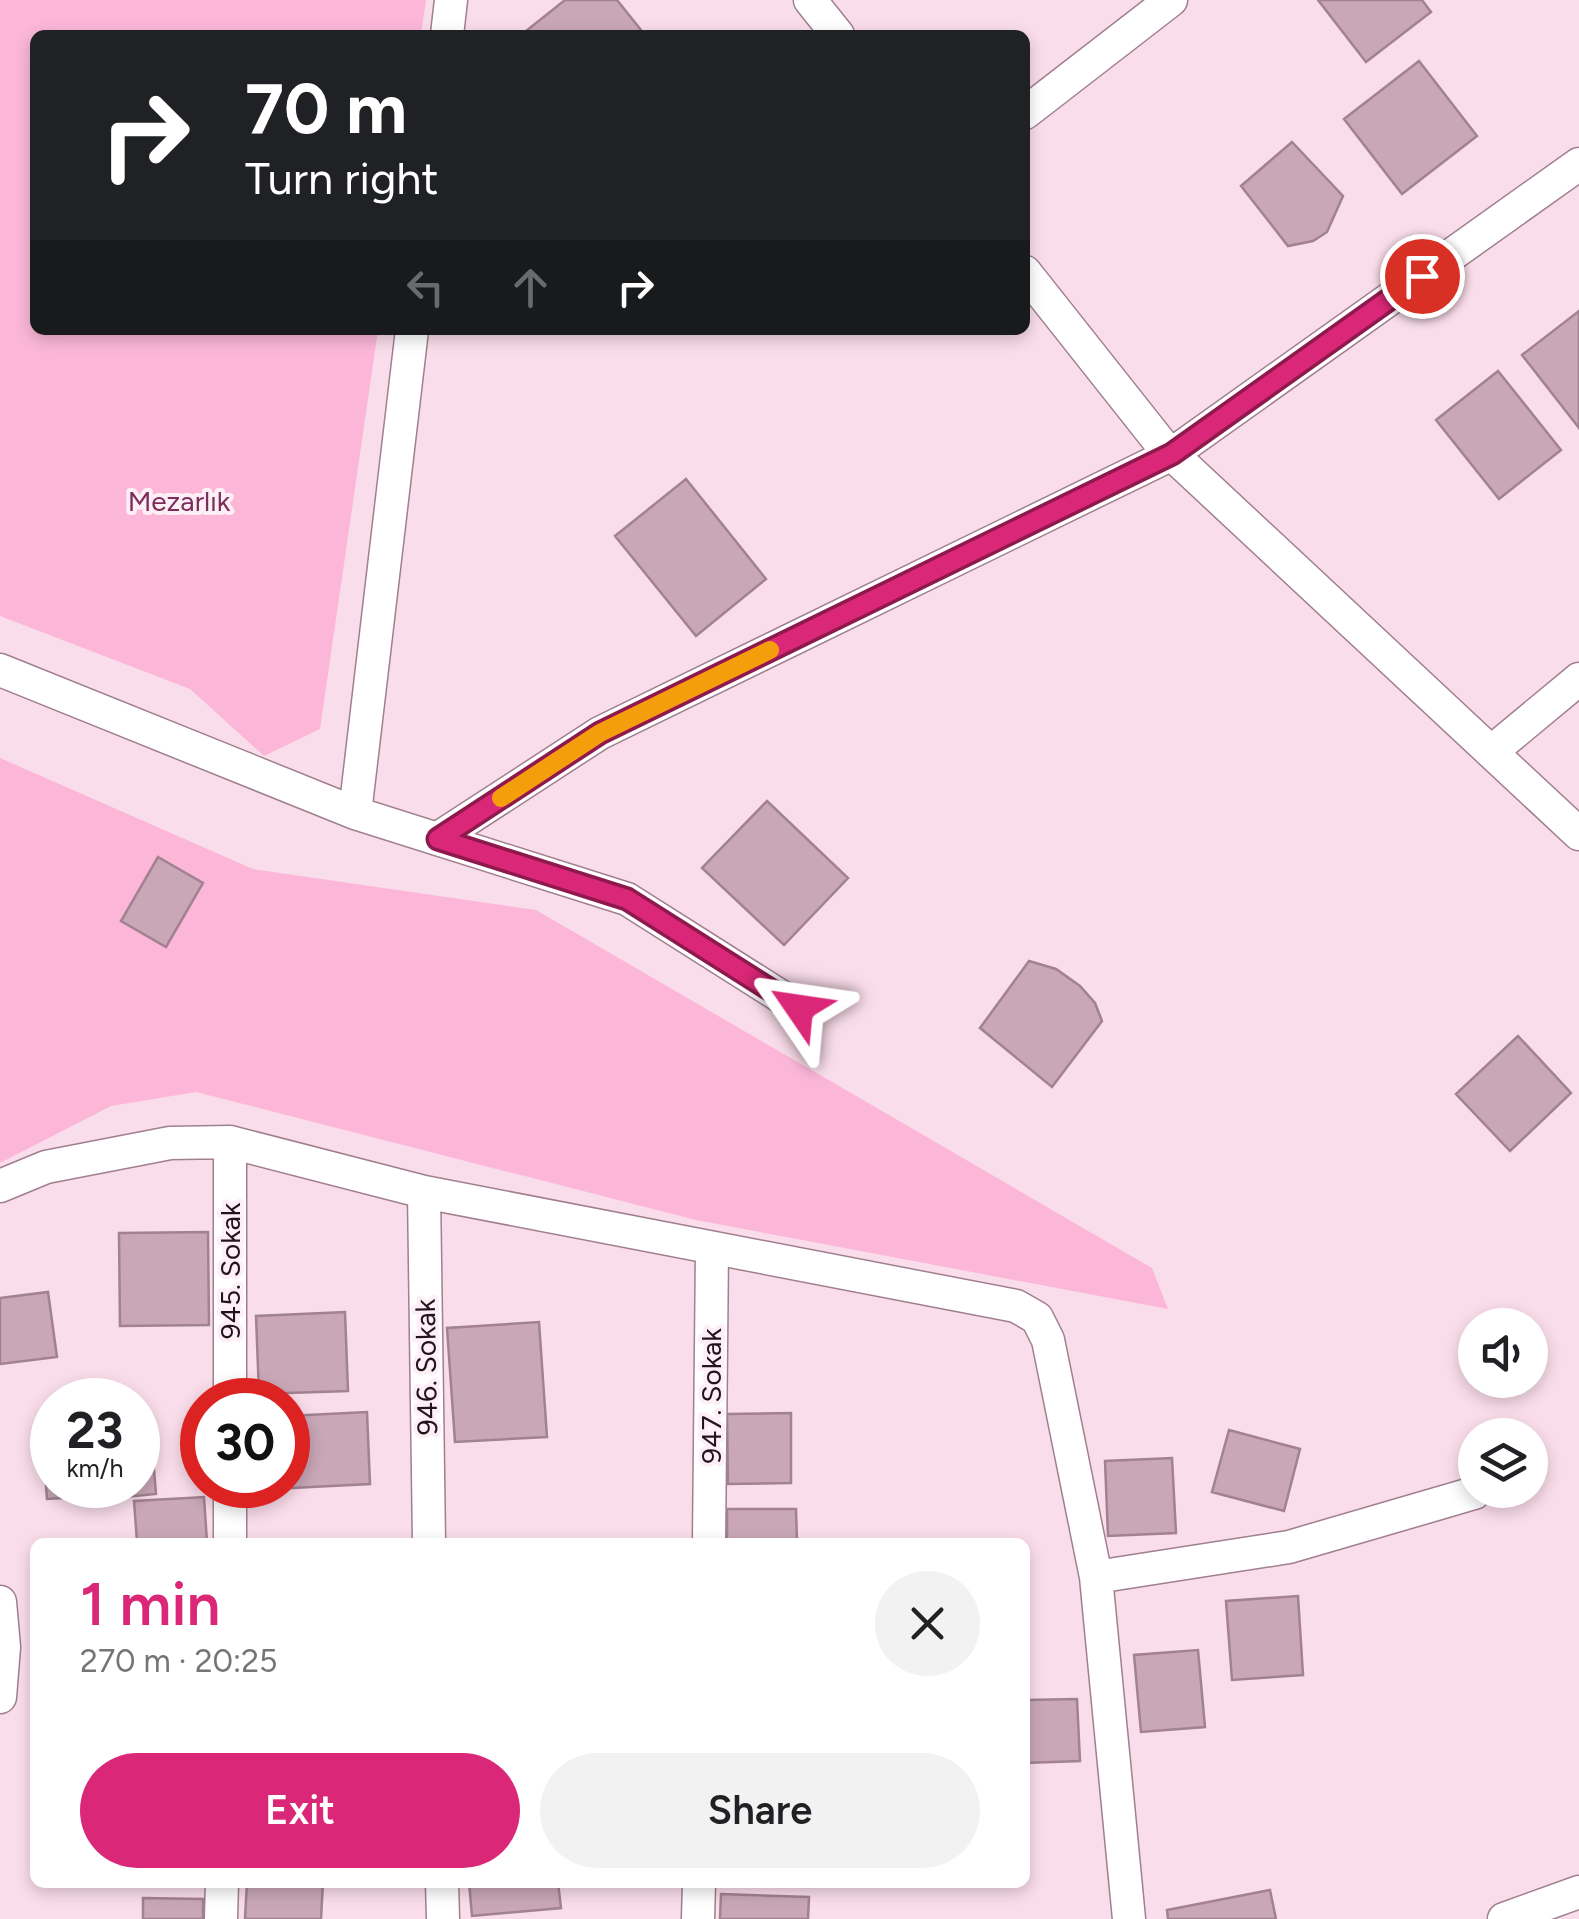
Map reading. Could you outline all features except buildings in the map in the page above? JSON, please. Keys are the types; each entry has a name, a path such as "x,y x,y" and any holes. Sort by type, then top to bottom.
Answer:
{"street":[{"path":"448,30 451,0"},
{"path":"810,0 834,30"},
{"path":"1030,109 1171,0"},
{"path":"438,839 600,733 1172,454 1579,164"},
{"path":"1030,278 1172,454 1579,834"},
{"path":"355,814 411,335"},
{"path":"0,670 355,814 627,899 799,1008"},
{"path":"1491,752 1579,679"},
{"path":"0,1186 46,1167 170,1143 230,1142 424,1192 1016,1306 1037,1318 1048,1340 1096,1577 1130,1919"},
{"name":"945. Sokak","path":"230,1142 230,1378"},
{"name":"946. Sokak","path":"424,1192 429,1538"},
{"name":"947. Sokak","path":"709,1538 712,1250"},
{"path":"1096,1577 1289,1547 1458,1499"},
{"path":"230,1508 230,1538"},
{"path":"0,1602 4,1647 0,1697"},
{"path":"221,1919 222,1888"},
{"path":"442,1888 443,1919"},
{"path":"698,1919 699,1888"},
{"path":"1504,1919 1579,1892"}],"green space":[{"name":"Mezarlık","path":"0,0 426,0 422,30 30,30 30,335 377,335 320,729 264,756 190,689 0,616"},
{"path":"0,758 253,869 536,910 1152,1268 1168,1309 696,1220 196,1092 111,1106 0,1163"}],"slow traffic":[{"path":"501,798 600,733 770,650"}],"route":[{"path":"799,1008 627,899 438,839 600,733 1172,454 1422,276"}]}
